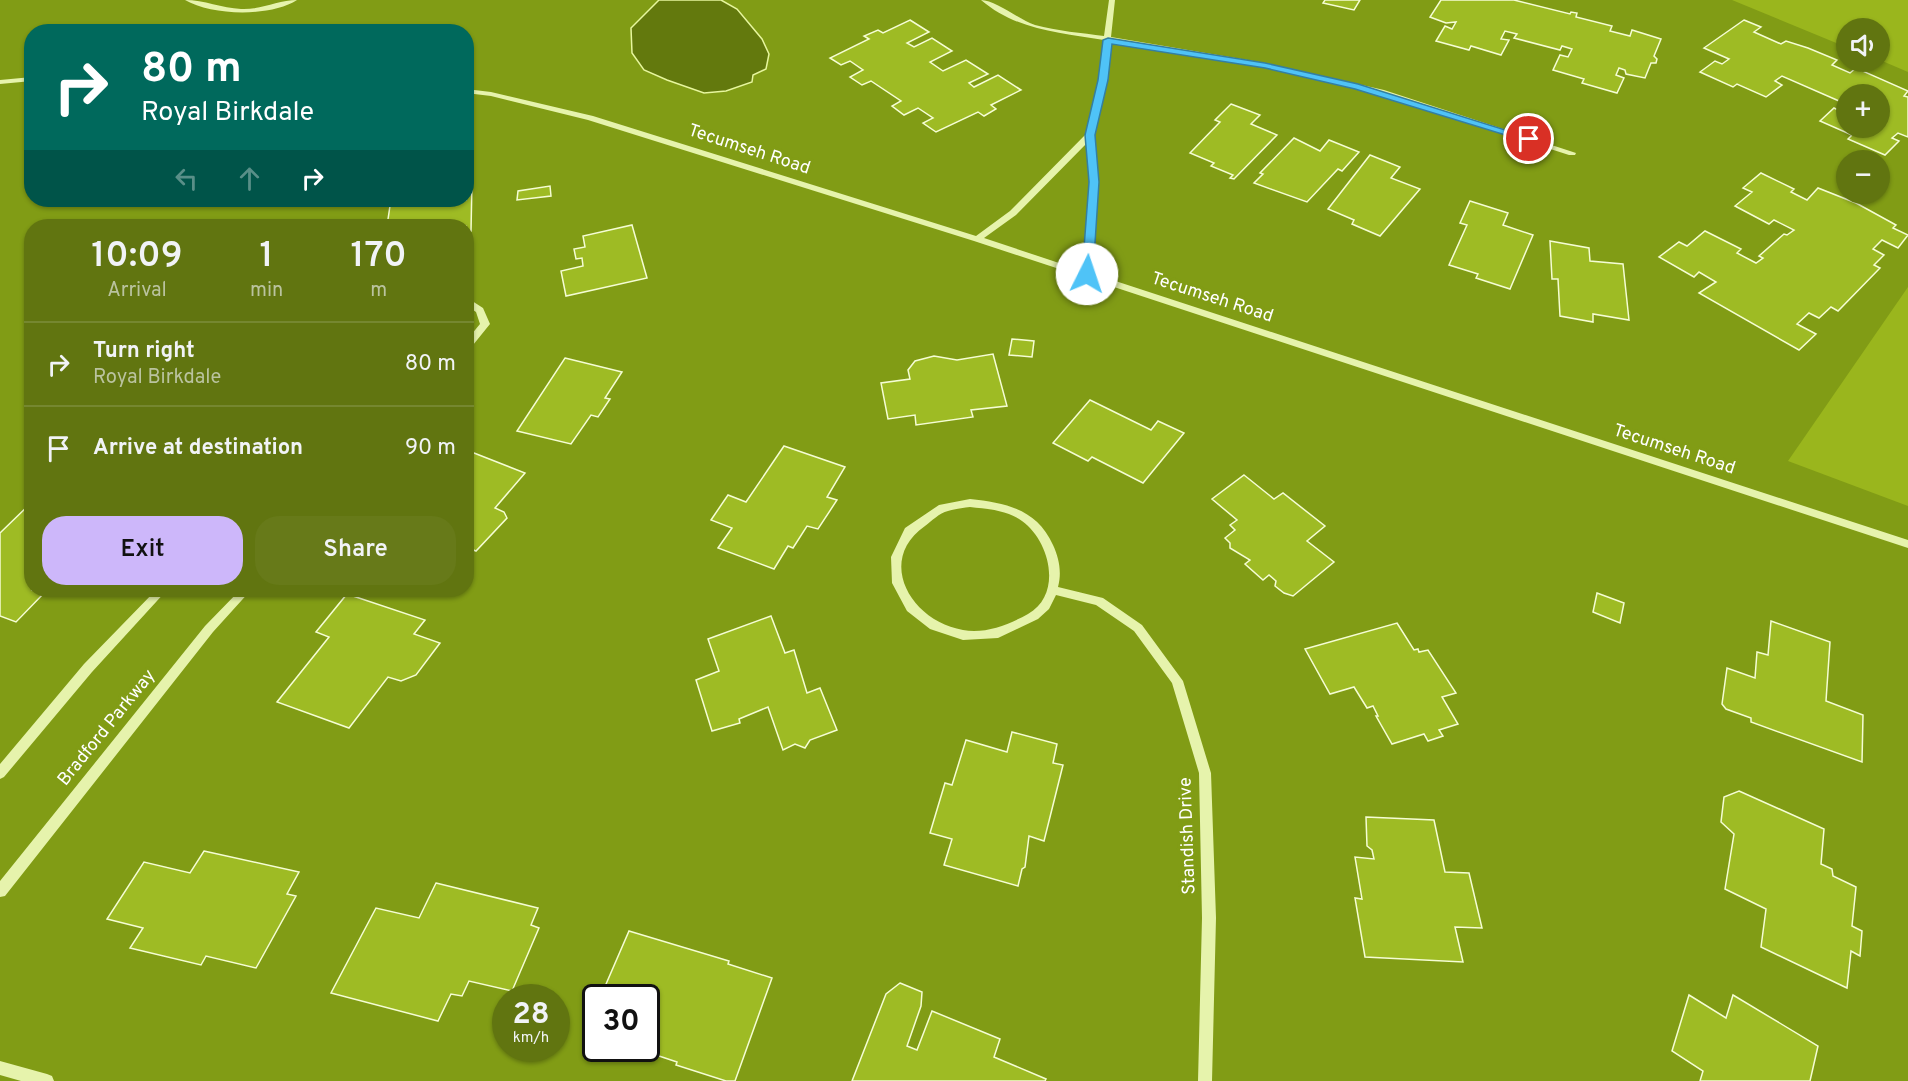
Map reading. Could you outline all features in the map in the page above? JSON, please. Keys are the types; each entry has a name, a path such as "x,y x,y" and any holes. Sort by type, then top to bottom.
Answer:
{"street":[{"path":"188,0 228,10 253,13 294,0"},
{"path":"984,0 1014,19 1035,27 1265,65 1381,92 1572,153"},
{"path":"1087,274 1094,182 1090,135 1103,80 1112,0"},
{"path":"0,82 24,80"},
{"name":"Tecumseh Road","path":"474,92 590,118 977,239 1908,544"},
{"path":"977,239 1013,213 1090,135"},
{"path":"474,306 480,310 485,324 474,338"},
{"path":"970,503 1000,506 1027,519 1046,538 1056,564 1053,590 1038,614 1012,630 981,637 948,633 920,618 901,597 894,570 900,545 916,523 941,508 970,503"},
{"name":"Standish Drive","path":"1053,590 1099,602 1138,628 1177,681 1205,773 1209,918 1205,1081"},
{"path":"0,773 88,668 155,597"},
{"name":"Bradford Parkway","path":"0,891 209,629 239,597"},
{"path":"0,1068 47,1081"}],"shaded area":[{"path":"659,0 721,0 737,9 762,39 769,54 766,69 753,75 752,82 726,91 704,93 644,70 632,53 631,28"},
{"path":"1732,0 1908,0 1908,72 1890,64 1890,18 1836,18 1836,43"},
{"path":"1908,287 1908,506 1788,461"}],"building":[{"path":"1325,0 1360,0 1354,10 1323,3"},
{"path":"1441,0 1514,0 1570,14 1571,12 1577,13 1576,17 1612,26 1610,31 1630,36 1632,30 1661,39 1654,56 1657,59 1656,63 1651,63 1645,78 1626,74 1625,70 1619,68 1616,75 1624,78 1617,93 1582,83 1584,79 1553,70 1560,55 1568,57 1572,49 1562,46 1560,50 1514,38 1517,34 1505,31 1501,39 1509,40 1501,55 1471,46 1469,50 1436,41 1445,26 1452,29 1456,22 1446,23 1430,17"},
{"path":"910,20 929,32 907,43 914,47 932,38 952,51 930,62 943,71 966,60 988,74 969,83 974,87 998,75 1021,90 991,105 996,109 984,116 978,112 936,132 923,123 933,118 918,108 904,115 892,106 901,101 871,81 862,85 850,77 863,70 850,61 841,65 830,58 869,39 864,36 878,30 883,33"},
{"path":"1744,20 1761,27 1754,32 1781,44 1786,41 1836,60 1832,65 1836,67 1836,72 1865,72 1908,91 1904,96 1908,97 1908,137 1898,133 1892,138 1899,141 1890,150 1873,150 1848,139 1890,138 1890,84 1836,84 1836,100 1782,76 1775,81 1782,85 1766,97 1737,84 1733,87 1700,72 1715,61 1722,64 1729,59 1704,48"},
{"path":"1231,104 1260,115 1251,124 1277,135 1234,179 1230,178 1233,175 1211,166 1214,163 1190,153 1220,122 1215,120"},
{"path":"1834,108 1836,109 1836,128 1820,121"},
{"path":"1294,138 1320,151 1329,140 1359,152 1342,171 1338,169 1307,202 1254,183 1263,174 1260,173"},
{"path":"1370,155 1400,167 1391,178 1420,189 1380,236 1352,224 1354,220 1328,209"},
{"path":"1761,173 1794,189 1791,192 1807,200 1818,188 1836,195 1836,204 1858,204 1896,225 1893,228 1908,235 1898,248 1882,240 1873,249 1884,255 1874,265 1880,268 1838,311 1831,307 1819,318 1809,313 1797,324 1816,334 1799,350 1699,293 1716,282 1699,272 1694,277 1659,257 1679,242 1687,246 1705,231 1741,249 1737,253 1756,263 1763,258 1759,256 1784,234 1787,235 1794,230 1774,220 1769,224 1735,206 1752,192 1743,188"},
{"path":"550,186 551,196 517,200 518,191"},
{"path":"1470,201 1508,213 1503,225 1533,235 1510,289 1476,278 1478,274 1449,265 1467,225 1460,223"},
{"path":"390,207 471,207 471,219 388,219"},
{"path":"632,225 647,278 566,296 561,271 583,266 582,258 576,259 574,249 585,247 583,236"},
{"path":"1550,241 1589,248 1590,261 1623,264 1629,320 1593,314 1593,322 1560,316 1558,279 1552,279"},
{"path":"1012,339 1034,341 1032,357 1009,355"},
{"path":"993,354 1007,406 971,410 973,417 916,425 915,415 888,419 881,383 910,379 908,370 915,361 934,356 957,360"},
{"path":"565,358 622,372 605,398 610,399 598,417 591,415 571,444 517,431"},
{"path":"1090,400 1151,430 1158,421 1184,433 1143,483 1092,457 1088,461 1053,443"},
{"path":"784,446 845,467 827,497 837,500 818,529 807,526 793,548 788,546 774,569 718,548 732,528 711,520 728,495 746,502"},
{"path":"474,453 525,473 495,508 504,512 507,518 476,551 474,550"},
{"path":"1244,475 1274,499 1283,493 1325,526 1307,541 1334,562 1293,596 1275,586 1276,581 1269,575 1263,580 1245,564 1250,560 1230,548 1230,543 1225,538 1235,530 1230,525 1237,520 1212,499"},
{"path":"24,510 24,597 40,597 16,622 0,616 0,533"},
{"path":"1597,593 1624,603 1620,623 1593,612"},
{"path":"345,597 356,597 425,620 414,634 440,643 416,675 401,681 388,677 349,728 277,702 329,637 316,632"},
{"path":"771,616 785,653 794,650 807,693 820,688 837,730 810,740 805,748 795,744 783,750 768,707 739,719 740,723 712,731 696,680 719,671 708,639"},
{"path":"1771,621 1830,642 1826,701 1863,715 1862,762 1751,722 1751,718 1726,709 1722,704 1727,668 1755,678 1757,652 1768,655"},
{"path":"1397,623 1414,650 1418,649 1419,652 1428,650 1456,693 1442,697 1458,724 1439,730 1443,736 1428,741 1424,734 1392,744 1373,706 1367,708 1354,687 1330,694 1305,649"},
{"path":"1012,732 1057,744 1053,763 1063,765 1044,841 1029,836 1025,867 1022,869 1018,886 944,865 952,839 930,833 945,783 952,785 966,740 1007,752"},
{"path":"1739,791 1824,829 1821,864 1832,869 1833,876 1856,887 1852,926 1862,931 1860,956 1851,951 1847,988 1761,947 1766,909 1725,889 1734,834 1721,822 1724,797"},
{"path":"1366,817 1434,820 1445,872 1469,873 1482,928 1455,927 1463,962 1365,957 1355,898 1362,899 1355,857 1374,859 1372,850 1367,846"},
{"path":"204,851 299,872 287,894 296,896 256,968 206,956 201,965 130,948 143,928 107,919 144,862 190,873"},
{"path":"436,883 538,908 531,925 539,928 515,984 492,984 492,986 469,981 462,996 451,994 438,1021 331,993 376,908 419,918"},
{"path":"629,931 729,961 728,964 772,978 735,1081 726,1081 676,1065 677,1062 660,1056 660,984 606,984"},
{"path":"900,983 922,992 921,1006 907,1046 917,1050 932,1011 1000,1039 994,1057 1046,1079 1045,1081 852,1081 886,994"},
{"path":"1689,995 1726,1018 1733,995 1818,1046 1810,1081 1700,1081 1703,1071 1672,1051"}],"route":[{"path":"1087,274 1094,182 1090,135 1103,80 1108,40 1159,50 1265,65 1381,92 1529,139"}]}
